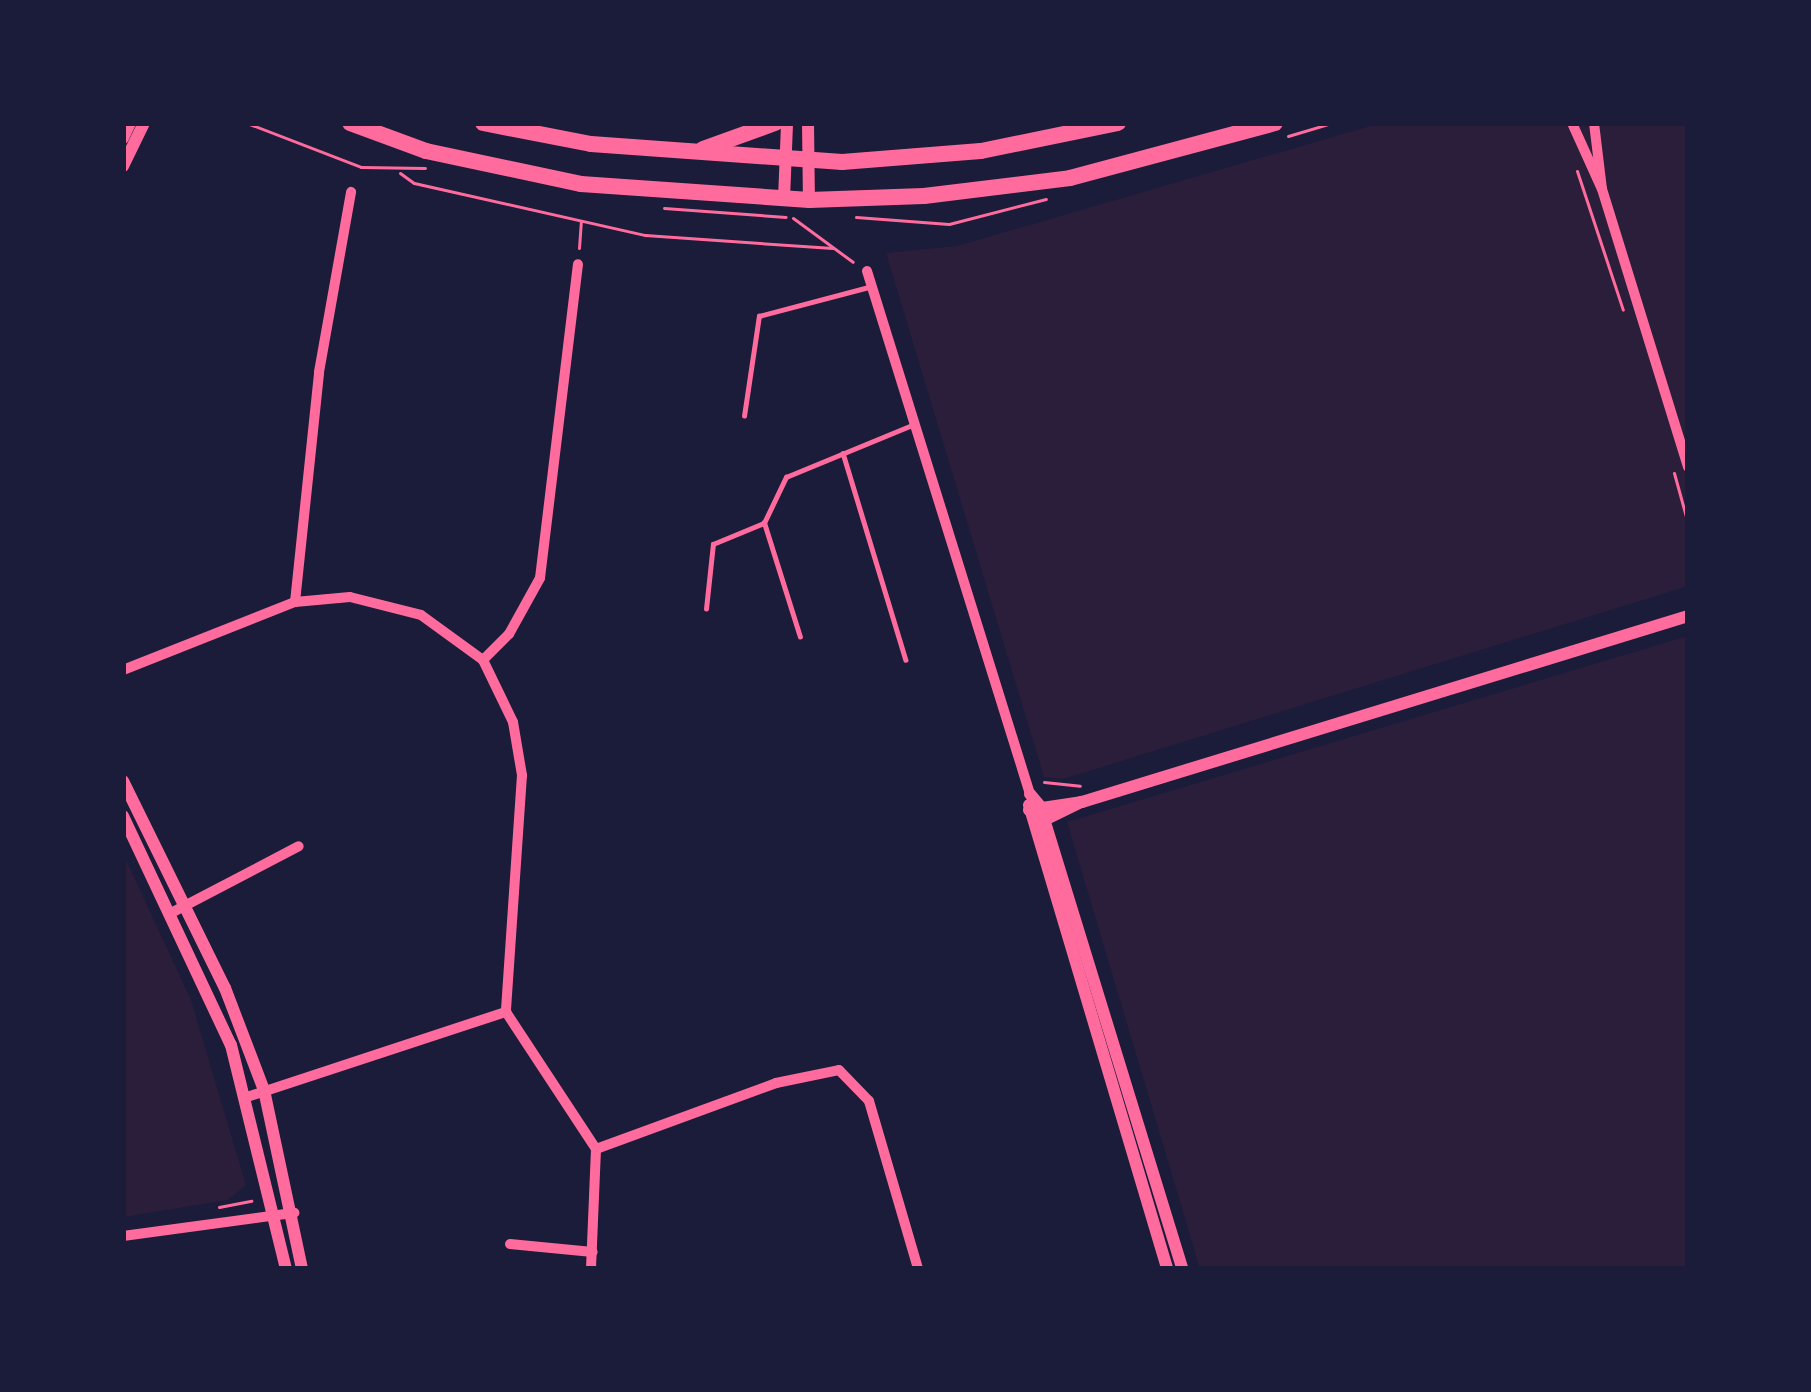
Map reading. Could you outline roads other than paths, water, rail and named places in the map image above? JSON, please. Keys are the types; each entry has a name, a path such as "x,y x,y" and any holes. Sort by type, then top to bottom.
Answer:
{"main road":[{"path":"350,123 426,152 581,184 788,208 809,200 924,196 1070,178 1275,123"},
{"path":"483,123 685,154 809,162 981,151 1118,123"},
{"path":"685,154 775,123"}],"street":[{"path":"123,138 130,123"},
{"path":"123,166 144,123"},
{"path":"787,123 788,208"},
{"path":"808,123 809,200"},
{"path":"1572,123 1602,189 1688,467"},
{"path":"1594,123 1602,189"},
{"path":"296,602 319,372 351,192"},
{"path":"483,660 519,620 540,578 578,264"},
{"path":"867,271 1182,1269"},
{"path":"123,670 296,602 350,597 402,608 483,660 513,722 522,775 506,1012 596,1149 591,1269"},
{"path":"1037,815 1688,616"},
{"path":"123,781 216,1003 248,1097 286,1269"},
{"path":"1037,815 1167,1269"},
{"path":"123,816 178,910 265,1090 302,1269"},
{"path":"178,910 299,846"},
{"path":"248,1097 506,1012"},
{"path":"596,1149 776,1083 839,1070 869,1101 918,1269"},
{"path":"123,1236 294,1213"},
{"path":"510,1244 593,1252"}],"lane":[{"path":"744,416 758,316 872,286"},
{"path":"706,609 713,544 764,523 786,477 916,423"},
{"path":"843,453 906,660"},
{"path":"764,523 800,637"}]}
